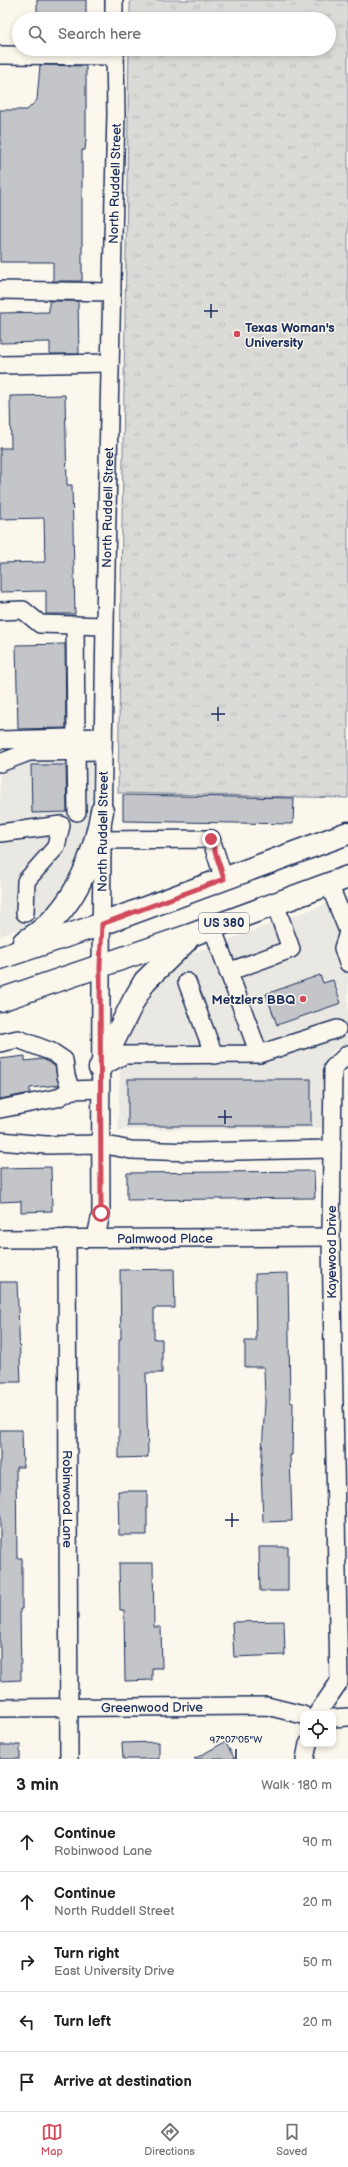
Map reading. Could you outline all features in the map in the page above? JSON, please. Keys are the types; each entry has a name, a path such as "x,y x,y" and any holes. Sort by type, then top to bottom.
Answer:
{"main road":[{"path":"0,956 30,939 48,925 64,907 91,859 102,811"},
{"path":"0,956 102,924 348,833"},
{"name":"US 380","path":"0,1000 191,935 339,880"},
{"path":"100,1068 145,981 191,935"}],"street":[{"path":"114,0 114,12"},
{"path":"0,55 12,55"},
{"name":"North Ruddell Street","path":"100,966 102,924 104,626 116,114 115,56"},
{"path":"0,290 112,292"},
{"path":"0,365 110,363"},
{"path":"0,611 23,610 40,624 104,626"},
{"path":"74,625 77,812"},
{"path":"0,740 76,745 103,744"},
{"path":"0,763 29,752 76,745"},
{"path":"0,833 61,825 77,812 102,811"},
{"path":"25,913 26,881 56,847 61,825"},
{"path":"102,840 211,839 224,879"},
{"path":"339,880 348,932 343,948 348,963"},
{"path":"228,972 291,949 275,904"},
{"path":"212,927 259,1054"},
{"path":"96,1238 101,1213 100,966"},
{"path":"187,982 214,1055"},
{"path":"100,1068 124,1055 259,1054 337,1029"},
{"path":"0,1043 18,1039 52,1052 64,1060 66,1076 71,1090"},
{"name":"Kayewood Drive","path":"319,1711 339,1682 331,1237 332,1068 348,1054"},
{"path":"0,1109 57,1098 71,1090 100,1090"},
{"path":"0,1141 46,1145 101,1144 131,1150 192,1152 332,1149"},
{"name":"Palmwood Place","path":"0,1239 331,1237"},
{"name":"Robinwood Lane","path":"67,1238 69,1759"},
{"name":"Greenwood Drive","path":"0,1708 267,1706 300,1714"},
{"path":"336,1718 348,1717"},
{"path":"304,1759 307,1747"}],"shaded area":[{"path":"94,750 89,837 80,866 46,910 24,927 0,936 0,751"},
{"path":"348,896 348,1043 338,1047 330,1054 324,1064 324,1128 118,1130 120,1065 128,1028 145,994 187,955"}],"green space":[{"name":"Texas Woman's University","path":"130,0 348,0 348,798 118,793 129,56 336,56 336,12 130,12"}],"building":[{"path":"37,0 86,0 86,12 37,12"},
{"path":"40,65 86,66 86,140 85,150 82,150 82,281 53,281 53,262 0,262 0,110 27,110 37,100"},
{"path":"49,301 78,301 79,354 50,354 50,342 0,343 0,313 49,312"},
{"path":"65,395 67,485 72,485 75,614 46,614 46,591 0,592 0,563 45,562 44,518 0,519 0,448 11,448 10,396"},
{"path":"65,644 66,728 18,729 16,645"},
{"path":"31,765 66,765 67,812 32,813"},
{"path":"123,795 294,798 293,824 123,821"},
{"name":"Metzlers BBQ","path":"320,975 323,983 333,980 341,1003 277,1025 266,994"},
{"path":"25,1056 25,1061 43,1059 55,1066 59,1085 30,1088 30,1093 0,1099 0,1059"},
{"path":"128,1079 311,1079 311,1126 128,1126"},
{"path":"51,1167 52,1211 21,1212 21,1201 0,1202 0,1168"},
{"path":"314,1171 315,1198 127,1200 127,1173"},
{"path":"174,1269 175,1308 154,1308 154,1339 162,1339 162,1373 146,1373 148,1457 119,1458 119,1339 121,1339 120,1270"},
{"path":"288,1273 290,1402 293,1403 292,1455 290,1455 292,1521 263,1522 261,1468 265,1402 264,1367 245,1367 245,1341 256,1341 255,1274"},
{"path":"0,1282 17,1282 21,1382 0,1382"},
{"path":"0,1430 22,1430 23,1467 16,1467 17,1558 22,1558 22,1609 20,1609 21,1680 0,1681"},
{"path":"118,1491 147,1491 147,1535 119,1535"},
{"path":"259,1547 288,1547 288,1591 260,1591"},
{"path":"119,1563 153,1563 154,1627 161,1627 162,1668 152,1668 152,1680 125,1681 124,1610 120,1610"},
{"path":"284,1621 285,1655 234,1657 232,1622"},
{"path":"159,1742 159,1759 123,1759 122,1743"},
{"path":"225,1742 235,1759 194,1759"},
{"path":"0,1745 20,1745 20,1759 0,1759"}],"place":[{"name":"Texas Woman's University","path":"237,334"},
{"name":"Metzlers BBQ","path":"303,999"}],"route":[{"path":"101,1213 100,966 102,924 224,879 211,839"}]}
